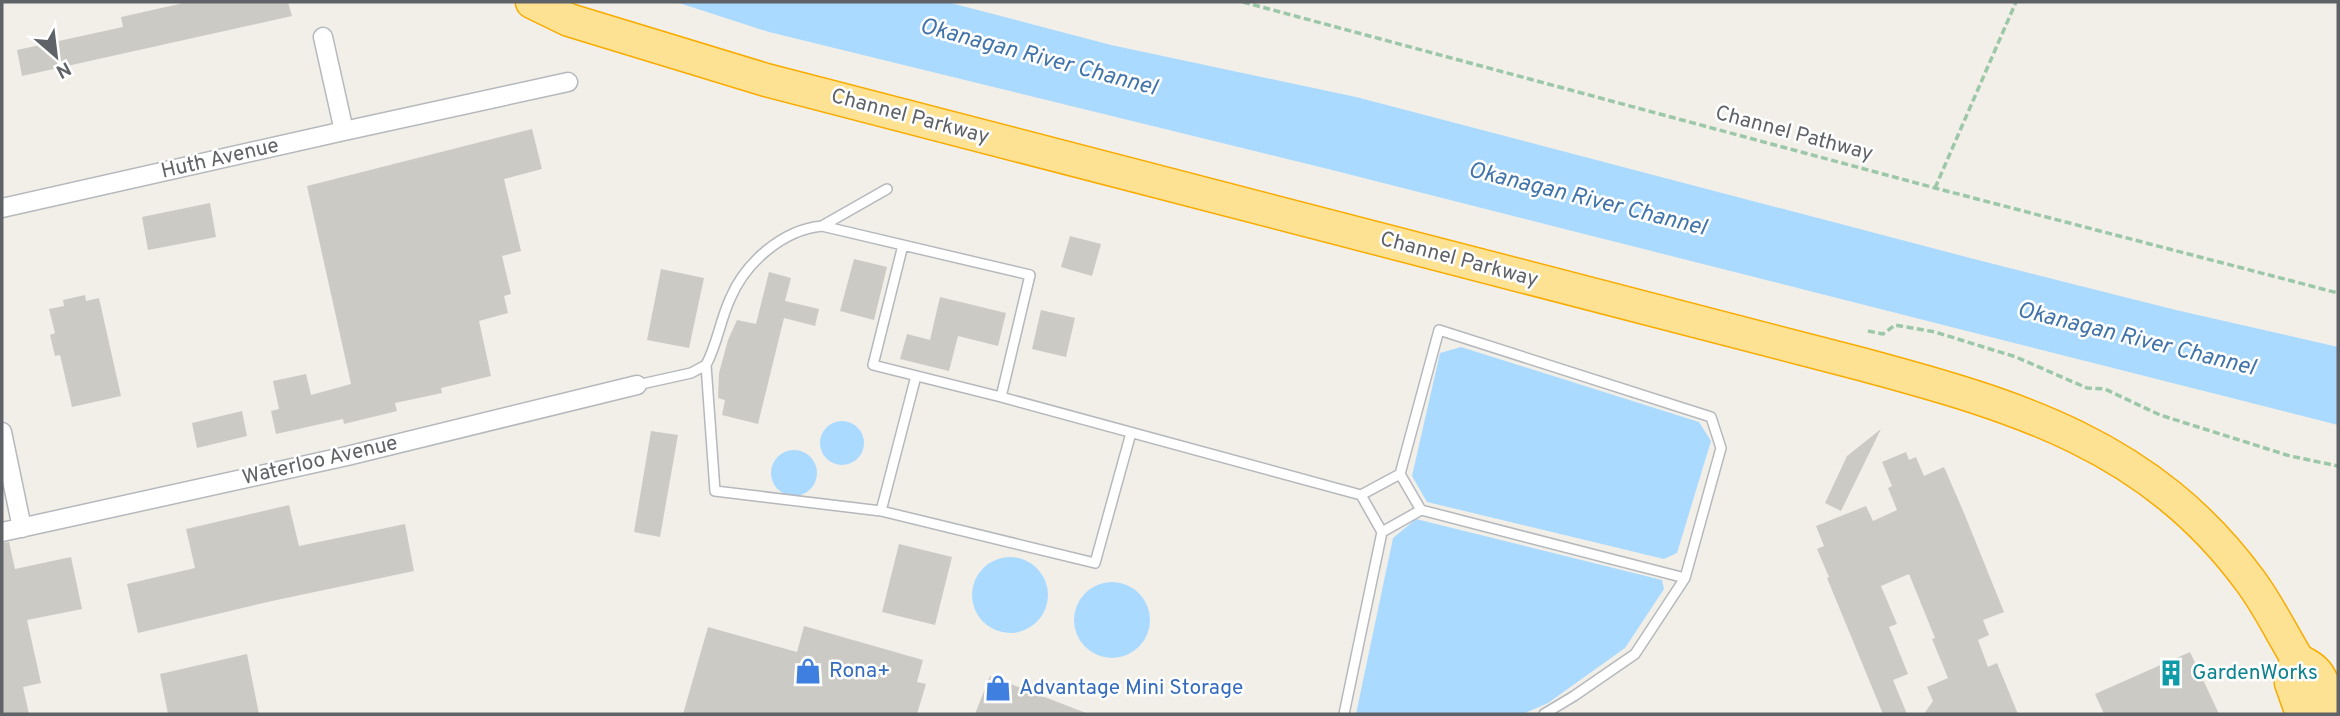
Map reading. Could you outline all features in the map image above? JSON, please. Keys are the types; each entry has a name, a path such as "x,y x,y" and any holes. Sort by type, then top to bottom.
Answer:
{"highway":[{"name":"Channel Parkway","path":"532,2 569,20 766,80 1861,364 1993,401 2031,416 2113,455 2155,484 2199,521 2251,582 2269,608 2296,659 2317,672 2335,714"},
{"path":"2296,659 2291,683 2302,714"}],"street":[{"path":"323,37 344,131"},
{"name":"Huth Avenue","path":"2,208 568,82"},
{"name":"Waterloo Avenue","path":"2,532 347,456 638,385"},
{"path":"2,432 22,528"}],"lane":[{"path":"822,226 887,189"},
{"path":"1001,397 1030,275 822,226 813,227 765,250 744,274 730,298 706,365 715,491 881,511 1095,563 1131,433"},
{"path":"903,245 873,365 1361,495 1400,474"},
{"path":"1421,510 1400,474 1439,330 1711,417 1721,448 1685,578 1635,653 1544,714"},
{"path":"638,385 691,373 706,365"},
{"path":"881,511 916,376"},
{"path":"1344,714 1382,532 1361,495"},
{"path":"1382,532 1421,510 1685,578"}],"path":[{"name":"Channel Pathway","path":"1243,2 2338,293"},
{"path":"1935,188 2016,2"},
{"path":"1868,331 1883,334 1895,325 1934,332 2015,357 2087,388 2105,389 2160,415 2290,456 2338,466"}],"water":[{"name":"Okanagan River Channel","path":"676,2 947,2 1111,45 1356,97 1974,259 2176,310 2338,347 2338,425 1332,170 769,32"},
{"path":"1461,347 1699,422 1711,441 1677,553 1664,559 1427,502 1412,476 1440,353"},
{"path":"842,421 851,422 858,427 863,434 863,452 858,459 851,464 842,465 833,464 826,459 821,452 820,443 821,434 826,427 833,422"},
{"path":"794,450 810,457 817,473 810,489 794,496 778,489 771,473 778,457"},
{"path":"1416,519 1662,580 1664,589 1625,648 1548,703 1523,714 1356,714 1393,538"},
{"path":"1010,557 1024,560 1037,568 1045,581 1048,595 1045,609 1037,622 1024,630 1010,633 996,630 983,622 975,609 972,595 975,581 983,568 996,560"},
{"path":"1112,582 1126,585 1139,593 1147,606 1150,620 1147,634 1139,647 1126,655 1112,658 1098,655 1085,647 1077,634 1074,620 1077,606 1085,593 1098,585"}],"building":[{"path":"188,2 288,2 292,16 22,76 17,50 123,27 121,17"},
{"path":"532,129 542,169 504,179 521,251 502,256 511,294 504,296 508,313 479,321 491,376 441,388 442,393 395,403 397,411 344,424 343,419 276,434 271,411 279,409 273,381 306,374 311,395 351,384 307,186"},
{"path":"210,203 216,237 148,250 142,217"},
{"path":"1070,236 1101,244 1092,276 1061,267"},
{"path":"854,259 887,267 874,320 840,311"},
{"path":"661,269 704,278 689,348 647,340"},
{"path":"769,272 791,278 785,301 819,309 815,326 784,318 758,424 722,415 725,400 718,398 719,373 737,320 756,324"},
{"path":"85,295 86,301 99,298 121,396 72,407 60,355 55,356 50,335 55,333 49,309 64,306 63,300"},
{"path":"940,297 1006,313 998,346 958,336 949,371 900,359 907,334 930,340"},
{"path":"1041,310 1075,318 1066,357 1032,349"},
{"path":"242,411 247,436 197,448 192,423"},
{"path":"1881,429 1841,511 1825,503 1847,456"},
{"path":"651,431 678,435 660,537 634,532"},
{"path":"1906,452 1909,460 1916,457 1924,476 1944,467 1964,513 2004,612 1983,620 1989,635 1978,640 1988,667 1997,663 2018,714 1924,714 1933,701 1927,687 1948,678 1909,574 1881,586 1897,624 1889,627 1908,674 1893,680 1907,714 1883,714 1827,578 1829,577 1817,549 1824,546 1816,526 1866,506 1873,521 1897,510 1888,488 1892,486 1882,462"},
{"path":"289,505 299,546 405,524 414,571 138,633 127,584 195,568 186,529"},
{"path":"9,542 15,569 71,557 82,609 27,620 41,683 23,687 29,714 2,714 2,543"},
{"path":"899,544 952,557 935,625 882,612"},
{"name":"Rona+","path":"804,626 923,660 917,682 926,684 917,714 683,714 708,627 797,652"},
{"name":"GardenWorks","path":"2190,652 2219,714 2104,714 2095,694"},
{"path":"247,654 259,714 168,714 160,674"},
{"path":"990,676 1086,713 1086,714 975,714"}],"place":[{"name":"Rona+","path":"808,671"},
{"name":"GardenWorks","path":"2171,673"},
{"name":"Advantage Mini Storage","path":"998,688"}]}
